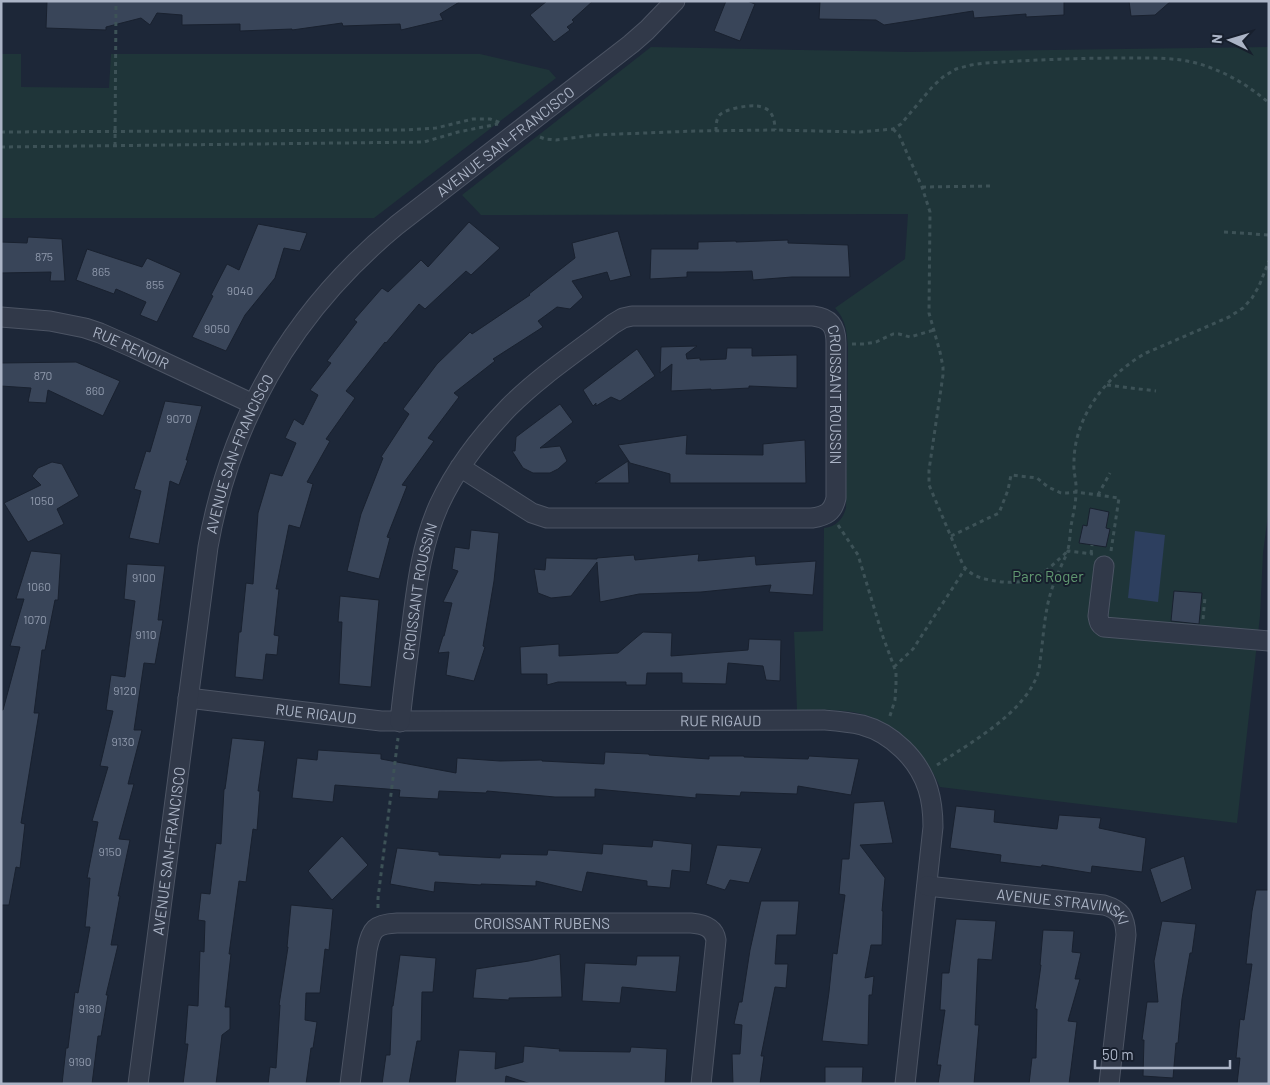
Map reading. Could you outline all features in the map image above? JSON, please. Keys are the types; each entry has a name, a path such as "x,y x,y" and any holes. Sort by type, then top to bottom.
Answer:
{"street":[{"name":"AVENUE SAN-FRANCISCO","path":"138,1084 208,547 215,511 227,469 253,404 276,362 302,323 330,288 363,254 397,225 631,44 675,1"},
{"name":"CROISSANT ROUSSIN","path":"399,727 418,579 431,525 438,507 460,466 484,435 511,406 541,379 613,324 632,316 821,317 831,324 835,330 836,498 835,505 829,513 822,517 547,518 532,513 460,466"},
{"name":"RUE RENOIR","path":"1,317 50,321 100,333 253,404"},
{"path":"1101,558 1098,616 1099,622 1104,627 1269,641"},
{"name":"RUE RIGAUD","path":"188,698 371,720 399,727 824,720 863,725 884,735 897,744 915,764 928,788 933,814 905,1084"},
{"name":"AVENUE STRAVINSKI","path":"926,886 1104,905 1118,911 1126,926 1126,935 1109,1084"},
{"name":"CROISSANT RUBENS","path":"350,1084 367,950 371,935 377,927 382,925 407,923 691,923 710,928 716,940 701,1084"}],"path":[{"path":"115,146 116,1"},
{"path":"538,136 556,140 595,135 716,131 860,132 893,129 901,124 933,86 943,77 956,70 971,65 1000,62 1081,58 1151,58 1191,62 1231,76 1269,103"},
{"path":"716,131 718,117 721,113 748,106 758,106 770,112 774,119 776,130"},
{"path":"1,132 411,130 436,128 473,118 490,118 501,123 424,142 1,146"},
{"path":"893,129 899,135 922,187 930,212 929,313 940,352 943,375 929,485 965,568 970,573 981,578 997,581 1012,583 1025,581 1049,569 1068,551"},
{"path":"922,187 994,186"},
{"path":"1224,232 1269,235"},
{"path":"931,769 984,734 1004,718 1033,684 1038,672 1052,584 1068,551 1076,492 1074,462 1076,439 1086,414 1106,384 1134,360 1229,317 1243,308 1259,286 1269,261"},
{"path":"836,343 864,344 876,342 892,334 910,337 934,330"},
{"path":"1106,384 1156,391"},
{"path":"1098,495 1110,473"},
{"path":"951,536 999,513 1008,490 1011,475 1037,478 1048,487 1061,493 1076,492 1119,498 1101,558"},
{"path":"837,525 858,555 883,637 896,672 895,700 887,723"},
{"path":"1092,545 1101,558"},
{"path":"1068,551 1101,558"},
{"path":"894,667 913,649 965,568"},
{"path":"1202,622 1204,597"},
{"path":"379,914 378,898 399,727"}],"green space":[{"name":"Parc Roger","path":"651,47 909,52 1269,47 1269,507 1263,553 1260,616 1237,823 940,787 924,758 914,746 890,726 861,714 844,711 797,710 794,632 823,631 824,528 838,522 846,508 848,348 845,326 842,317 835,308 905,259 908,214 481,215 462,195"},
{"path":"1,54 21,54 21,87 109,88 111,54 480,54 549,70 556,78 374,218 1,218"}],"water":[{"path":"1135,531 1165,535 1158,602 1128,598"}],"building":[{"path":"47,1 461,1 440,14 443,20 401,30 400,24 343,26 342,23 292,30 240,31 240,24 182,25 182,15 157,13 150,25 141,18 106,27 106,30 46,28"},
{"path":"547,1 593,1 572,20 574,22 567,27 570,30 554,42 530,15"},
{"path":"726,1 747,1 755,4 740,41 714,31"},
{"path":"820,1 1064,1 1064,15 1026,17 1026,14 974,18 973,11 884,25 876,20 819,19"},
{"path":"1129,1 1171,1 1155,15 1131,16"},
{"path":"469,222 500,248 471,275 466,271 425,309 419,304 385,342 346,391 355,398 326,439 330,441 307,482 313,484 300,528 289,525 276,589 279,589 274,635 279,636 277,655 266,654 263,680 235,677 246,583 253,584 258,513 270,473 282,476 296,443 285,438 294,419 303,425 318,395 310,390 331,363 327,361 357,322 354,320 382,288 388,292 421,260 428,267"},
{"path":"258,224 307,233 300,251 284,248 275,278 245,315 226,351 192,337 227,264 239,270"},
{"path":"618,231 631,276 610,281 607,272 572,281 583,297 570,309 557,307 538,321 543,327 493,359 495,361 454,393 459,397 428,438 434,441 402,485 407,486 387,537 390,538 379,579 347,571 361,514 383,458 381,457 409,414 403,409 437,364 470,332 472,334 530,295 575,258 572,243"},
{"path":"28,237 62,239 65,281 50,281 51,272 1,273 1,242 27,243"},
{"path":"788,240 788,243 848,245 850,277 792,277 753,280 752,271 687,272 687,277 650,279 651,249 698,249 698,242"},
{"path":"87,249 142,267 147,258 181,273 157,322 140,315 146,302 116,289 114,294 76,280"},
{"path":"697,346 686,354 687,359 726,359 727,348 752,348 752,356 797,355 797,388 749,386 749,388 671,391 672,364 660,373 661,347"},
{"path":"637,349 655,376 620,401 611,397 593,406 583,390"},
{"path":"76,362 120,381 103,416 48,390 46,403 28,402 31,388 1,386 1,363"},
{"path":"165,401 202,406 186,460 188,460 179,485 170,481 159,544 129,538 141,491 134,489 146,451 150,452"},
{"path":"560,404 573,422 540,448 560,446 567,461 550,473 533,473 523,468 512,451 515,451 516,437"},
{"path":"687,435 686,454 763,455 763,444 805,440 806,483 670,483 670,474 630,463 618,445"},
{"path":"628,461 629,483 595,483"},
{"path":"52,462 62,464 79,496 57,509 64,524 28,542 4,503 41,485 32,476 38,468"},
{"path":"1090,508 1109,512 1106,528 1110,529 1106,547 1079,543 1083,525 1087,526"},
{"path":"471,530 499,533 494,581 483,646 485,647 474,681 446,675 449,652 438,653 452,603 443,602 458,571 452,569 455,547 469,549"},
{"path":"31,551 61,554 58,600 55,600 45,650 42,650 34,713 39,713 21,823 25,824 20,868 16,867 9,905 1,905 1,710 3,710 20,647 10,646 24,599 16,599"},
{"path":"699,554 698,561 755,556 756,565 816,561 813,595 769,592 771,585 701,592 639,594 600,602 597,562 571,596 551,598 538,593 534,569 545,570 546,558 597,559 634,555 635,560"},
{"path":"127,564 165,566 158,620 163,620 155,664 144,663 134,730 142,730 128,784 134,784 119,839 130,840 118,896 120,896 111,945 118,945 106,995 108,995 101,1036 98,1036 92,1084 62,1084 75,992 78,993 90,927 85,927 90,878 87,878 98,822 92,821 108,767 100,766 113,711 106,710 111,675 125,677 135,601 124,599"},
{"path":"1174,591 1202,593 1199,624 1171,621"},
{"path":"340,596 379,600 371,687 339,684 342,622 338,622"},
{"path":"643,632 672,633 671,656 748,650 749,639 781,640 780,681 766,680 763,666 728,663 726,684 682,683 682,673 647,673 646,685 626,685 626,682 558,682 547,685 547,674 521,674 520,647 559,644 559,656 618,653"},
{"path":"232,738 265,741 258,791 260,791 257,830 253,829 246,882 239,881 229,954 231,954 225,1007 230,1007 230,1029 222,1035 216,1084 183,1084 188,1044 185,1044 188,1005 198,1006 200,951 204,952 205,921 198,920 201,893 210,894 216,843 221,844 224,789"},
{"path":"318,750 381,754 381,759 456,773 457,758 604,764 605,752 709,759 709,756 808,759 809,756 859,759 851,795 798,786 797,794 741,792 740,796 696,794 696,798 595,789 595,797 555,797 487,791 486,793 439,791 438,799 399,797 400,790 335,785 333,802 292,798 297,758 317,760"},
{"path":"884,801 893,843 860,845 885,878 882,911 882,945 871,945 865,978 874,976 872,995 869,995 868,1045 822,1041 833,953 837,954 845,895 839,894 842,859 849,859 854,803"},
{"path":"956,806 995,810 994,822 1057,829 1059,815 1101,818 1099,828 1146,838 1142,872 1092,866 1091,873 1042,865 1041,867 1000,862 1001,855 950,848"},
{"path":"342,836 368,865 332,900 308,871"},
{"path":"653,840 692,844 690,872 672,870 670,888 647,886 647,881 587,872 582,892 536,881 536,886 435,882 434,892 390,884 397,848 439,852 439,855 500,858 501,854 547,855 548,850 602,854 603,844 652,847"},
{"path":"717,845 762,848 749,883 730,880 725,890 706,884"},
{"path":"1184,856 1192,889 1161,903 1150,869"},
{"path":"1256,890 1269,890 1269,1084 1237,1084 1240,1058 1236,1058 1240,1019 1244,1020 1252,964 1246,964"},
{"path":"761,901 799,901 796,935 777,935 775,964 788,964 786,988 775,987 761,1056 764,1056 760,1084 733,1084 732,1054 740,1054 742,1025 734,1024 739,1002 742,1002 750,950"},
{"path":"291,905 333,909 329,950 325,949 320,993 306,993 305,1020 317,1022 306,1084 268,1084 270,1067 276,1068 279,1005 288,947"},
{"path":"956,919 996,921 992,960 978,959 975,1025 979,1025 974,1084 938,1084 941,1065 937,1065 945,1010 940,1010 942,973 949,973"},
{"path":"1162,921 1196,924 1182,999 1173,1078 1143,1076 1144,1040 1142,1040 1147,1002 1158,1002 1154,961"},
{"path":"1043,930 1074,931 1072,952 1081,953 1075,979 1080,979 1068,1021 1077,1022 1069,1084 1029,1084 1032,1058 1036,1058 1037,1009 1035,1009 1041,965"},
{"path":"560,954 562,997 509,998 509,1000 473,998 476,969"},
{"path":"400,955 436,958 433,992 422,992 421,1041 417,1041 409,1084 382,1084 386,1055 390,1055 392,1006"},
{"path":"637,956 680,956 676,992 622,987 620,1003 582,1001 585,963 636,965"},
{"path":"524,1046 560,1049 559,1051 630,1052 631,1047 667,1049 665,1084 531,1084 506,1076 505,1084 455,1084 459,1050 496,1052 495,1069 523,1062"},
{"path":"825,1067 863,1067 862,1084 825,1084"}]}
